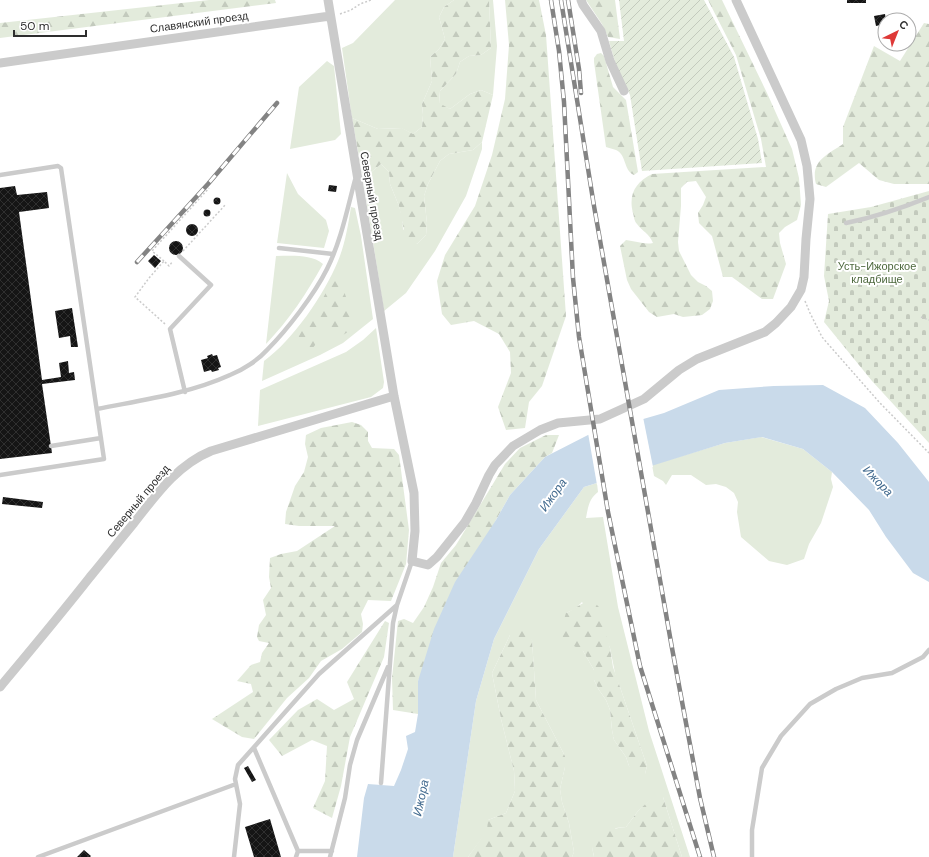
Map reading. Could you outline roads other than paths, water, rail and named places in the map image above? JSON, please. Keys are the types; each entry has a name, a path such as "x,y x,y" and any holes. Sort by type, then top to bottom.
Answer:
{"street":[{"name":"Северный проезд","path":"328,0 356,176 394,396 414,493 416,531 412,561"},
{"path":"581,0 583,6 602,31 610,61 624,91"},
{"path":"412,561 428,565 437,557 465,522 476,503 489,474 512,446 540,430 558,423 600,419 644,399 679,370 697,359 765,332 791,307 802,290 810,199 807,166 801,140 736,0"},
{"name":"Славянский проезд","path":"0,63 330,16"},
{"name":"Северный проезд","path":"1,685 70,604 142,512 176,474 188,463 198,456 211,451 394,396"}],"lane":[{"path":"0,175 58,166 61,168 104,459 0,475"},
{"path":"97,408 185,392 230,375 248,365 267,351 308,300 327,270 341,233 356,176"},
{"path":"846,223 894,211 929,197"},
{"path":"279,248 333,254"},
{"path":"179,256 211,285 170,329 185,392"},
{"path":"51,446 101,438"},
{"path":"381,783 390,662 397,605 412,561"},
{"path":"234,857 240,804 235,779 238,765 319,674 397,605"},
{"path":"752,857 752,830 762,768 780,736 810,704 816,700 836,689 862,678 892,673 923,657 929,650"},
{"path":"330,857 345,798 350,765 357,740 390,662"},
{"path":"254,748 298,851 296,857"},
{"path":"38,857 236,784"},
{"path":"298,851 332,851"}],"water":[{"name":"Ижора","path":"823,385 865,408 898,443 929,482 929,582 913,573 886,537 869,510 832,472 803,449 762,437 725,443 584,487 539,549 494,639 476,701 453,857 357,857 364,798 368,784 394,786 401,770 408,749 406,736 415,732 418,714 418,681 434,629 455,582 496,520 510,495 545,457 588,435 664,413 719,390 774,386"}],"railway":[{"path":"551,0 559,51 564,102 573,278 579,337 608,512 640,666 700,857"},
{"path":"561,0 594,206 672,648 700,798 714,857"},
{"path":"568,0 579,69 581,93"},
{"path":"137,262 208,184 277,103"}],"park label":[{"name":"Усть-Ижорское кладбище","path":"877,272"}]}
